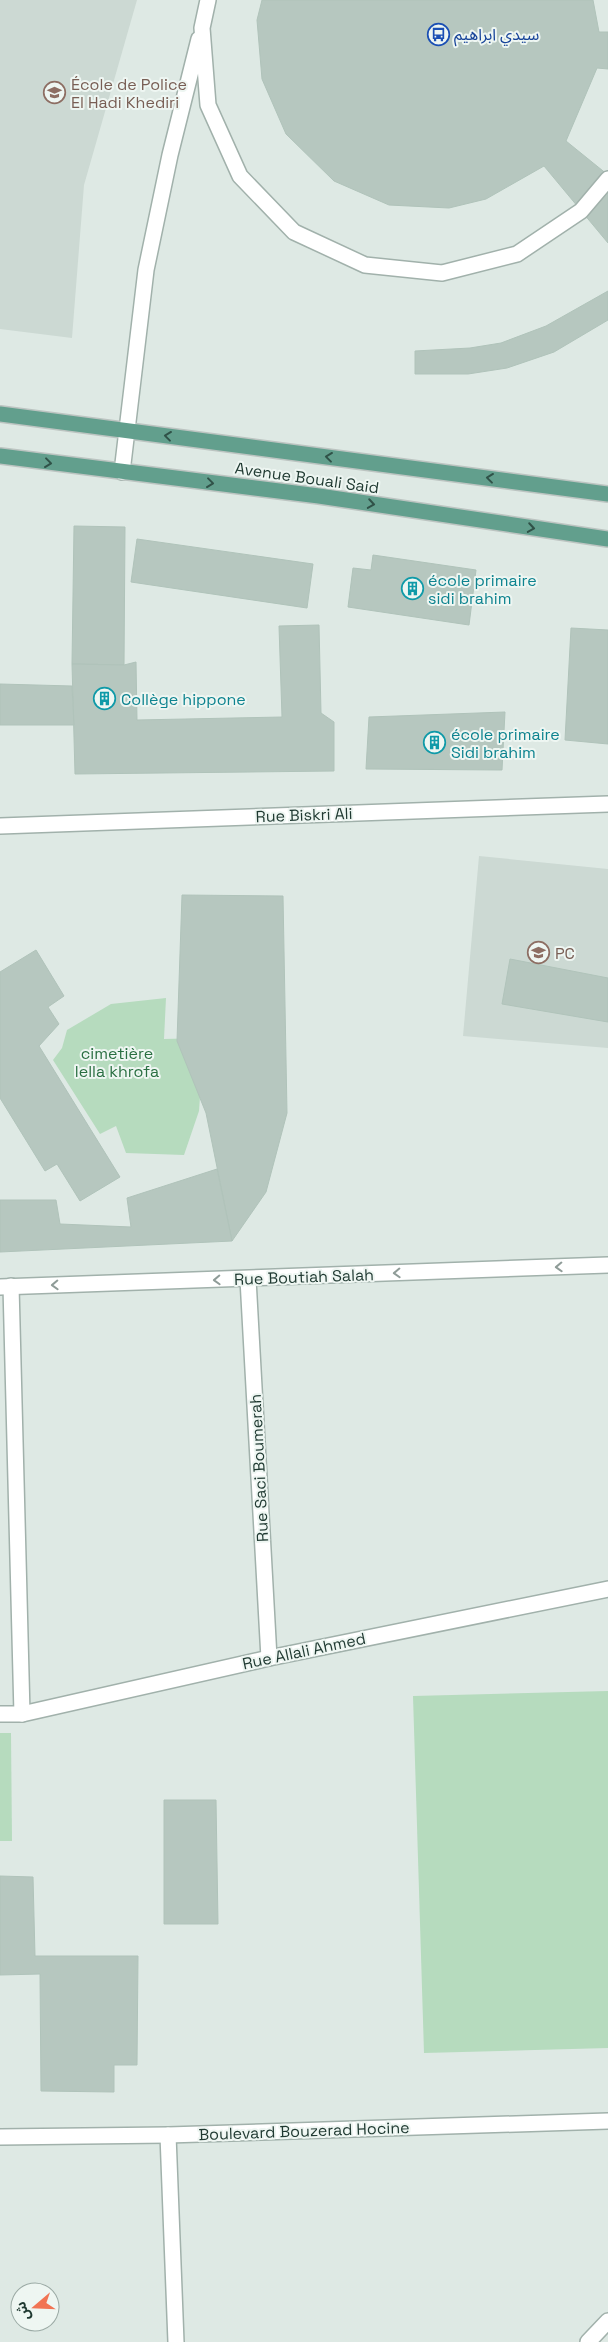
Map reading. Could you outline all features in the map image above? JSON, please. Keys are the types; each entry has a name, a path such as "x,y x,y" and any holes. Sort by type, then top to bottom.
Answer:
{"main road":[{"path":"0,414 608,494"},
{"name":"Avenue Bouali Said","path":"0,456 319,496 608,540"}],"street":[{"path":"122,472 146,270 170,154 208,0"},
{"path":"202,28 208,105 240,176 294,232 364,266 442,273 517,254 581,211 608,179"},
{"name":"Rue Biskri Ali","path":"0,826 608,804"},
{"name":"Rue Boutiah Salah","path":"6,1286 608,1266"},
{"name":"Rue Saci Boumerah","path":"248,1279 269,1658"},
{"path":"6,1286 22,1714"},
{"name":"Rue Allali Ahmed","path":"0,1714 22,1714 269,1658 608,1588"},
{"name":"Boulevard Bouzerad Hocine","path":"0,2137 168,2135 608,2121"},
{"path":"168,2135 176,2342"},
{"path":"588,2342 608,2321"}],"shaded area":[{"name":"École de Police El Hadi Khediri","path":"0,0 137,0 84,185 72,338 0,329"},
{"name":"PC","path":"479,856 608,869 608,1048 463,1036"}],"green space":[{"name":"cimetière lella khrofa","path":"166,998 164,1039 204,1038 199,1111 184,1155 126,1153 116,1126 100,1134 53,1060 62,1048 67,1030 111,1004"},
{"path":"608,1691 608,2048 424,2053 413,1696"},
{"path":"0,1733 11,1733 12,1841 0,1841"}],"building":[{"path":"262,0 593,0 599,32 608,32 608,69 597,68 566,141 608,175 608,243 544,166 486,199 449,208 389,205 334,181 286,134 262,79 257,20"},
{"path":"608,291 608,320 554,352 507,368 468,374 415,374 415,351 470,348 501,343 546,326"},
{"path":"74,526 125,527 124,665 72,664"},
{"path":"137,539 313,564 307,608 131,582"},
{"name":"école primaire sidi brahim","path":"373,555 476,570 469,625 348,607 353,568 371,570"},
{"name":"Collège hippone","path":"319,625 321,713 334,722 334,771 75,774 72,664 124,665 136,662 137,720 282,717 279,626"},
{"path":"571,628 608,630 608,744 565,740"},
{"path":"0,684 72,686 74,725 0,725"},
{"name":"école primaire Sidi brahim","path":"505,712 502,770 366,769 369,717"},
{"path":"182,895 283,896 287,1113 266,1192 232,1241 206,1113 177,1041"},
{"path":"36,950 64,996 48,1007 59,1024 39,1046 120,1177 80,1201 57,1164 45,1171 0,1098 0,972"},
{"path":"510,959 608,978 608,1022 502,1004"},
{"path":"217,1169 232,1241 0,1252 0,1200 56,1200 60,1224 131,1227 127,1198"},
{"path":"164,1800 216,1800 218,1924 164,1924"},
{"path":"0,1876 33,1877 35,1956 138,1956 137,2065 114,2065 114,2092 41,2091 40,1974 0,1975"}],"place":[{"name":"سيدي ابراهيم","path":"438,34"},
{"name":"École de Police El Hadi Khediri","path":"55,93"},
{"name":"école primaire sidi brahim","path":"412,589"},
{"name":"Collège hippone","path":"105,699"},
{"name":"école primaire Sidi brahim","path":"435,743"},
{"name":"PC","path":"539,953"}]}
